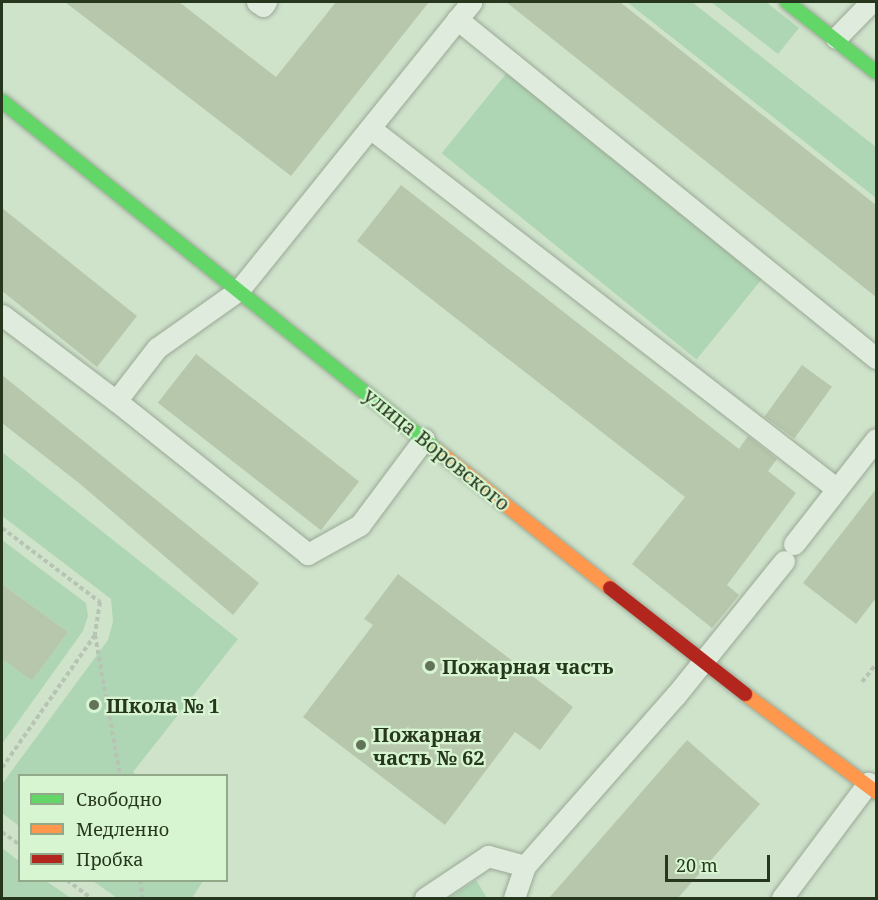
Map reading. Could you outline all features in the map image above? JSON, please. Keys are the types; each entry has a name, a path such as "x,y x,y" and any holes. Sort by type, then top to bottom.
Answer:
{"street":[{"path":"787,2 836,38 876,72"},
{"name":"улица Воровского","path":"2,101 702,662 872,788"}],"lane":[{"path":"257,2 263,6 266,2"},
{"path":"116,402 157,348 239,290 471,2"},
{"path":"836,38 871,2"},
{"path":"457,19 876,358"},
{"path":"370,128 837,489"},
{"path":"2,315 308,554 360,525 424,439"},
{"path":"514,898 525,866 702,662 876,439"},
{"path":"782,898 872,788"},
{"path":"424,898 488,856 525,866"}],"path":[{"path":"2,528 100,602 95,635 120,774"},
{"path":"2,768 95,635"},
{"path":"862,682 876,664"},
{"path":"2,832 18,844"},
{"path":"70,882 92,898"},
{"path":"140,882 143,898"}],"green space":[{"path":"627,2 692,2 876,147 876,198"},
{"path":"711,2 766,2 799,28 778,54"},
{"path":"509,70 764,276 697,360 442,153"},
{"path":"2,452 238,639 133,772 136,774 18,774 18,825 2,813 2,784 108,640 113,622 111,599 2,516"},
{"path":"2,540 86,603 88,616 83,631 2,744 2,659 32,681 68,632 2,584"},
{"path":"2,848 18,860 18,882 47,882 71,898 2,898"},
{"path":"476,880 487,898 449,898"},
{"path":"94,882 202,882 192,898 117,898"}],"building":[{"path":"65,2 179,2 276,77 336,2 429,2 291,176"},
{"path":"506,2 620,2 876,205 876,297"},
{"path":"401,185 739,449 748,436 777,459 768,471 796,493 727,585 739,595 712,628 632,564 685,497 357,241"},
{"path":"2,208 137,316 97,367 2,291"},
{"path":"196,354 359,481 321,530 158,403"},
{"path":"802,365 832,387 794,439 764,417"},
{"path":"2,375 259,583 233,615 79,483 2,423"},
{"path":"876,489 876,598 856,624 803,583"},
{"name":"Пожарная часть","path":"398,574 573,707 540,750 515,732 445,825 303,717 373,625 364,619"},
{"path":"2,584 68,632 32,681 2,659"},
{"path":"687,740 760,804 678,898 549,898"}],"traffic: fast":[{"path":"787,2 876,72"},
{"path":"2,101 438,451"}],"traffic: slow":[{"path":"438,451 610,588"},
{"path":"745,694 876,792"}],"traffic: jam":[{"path":"610,588 745,694"}],"place":[{"name":"Пожарная часть","path":"430,666"},
{"name":"Школа № 1","path":"94,705"},
{"name":"Пожарная часть № 62","path":"361,745"}]}
